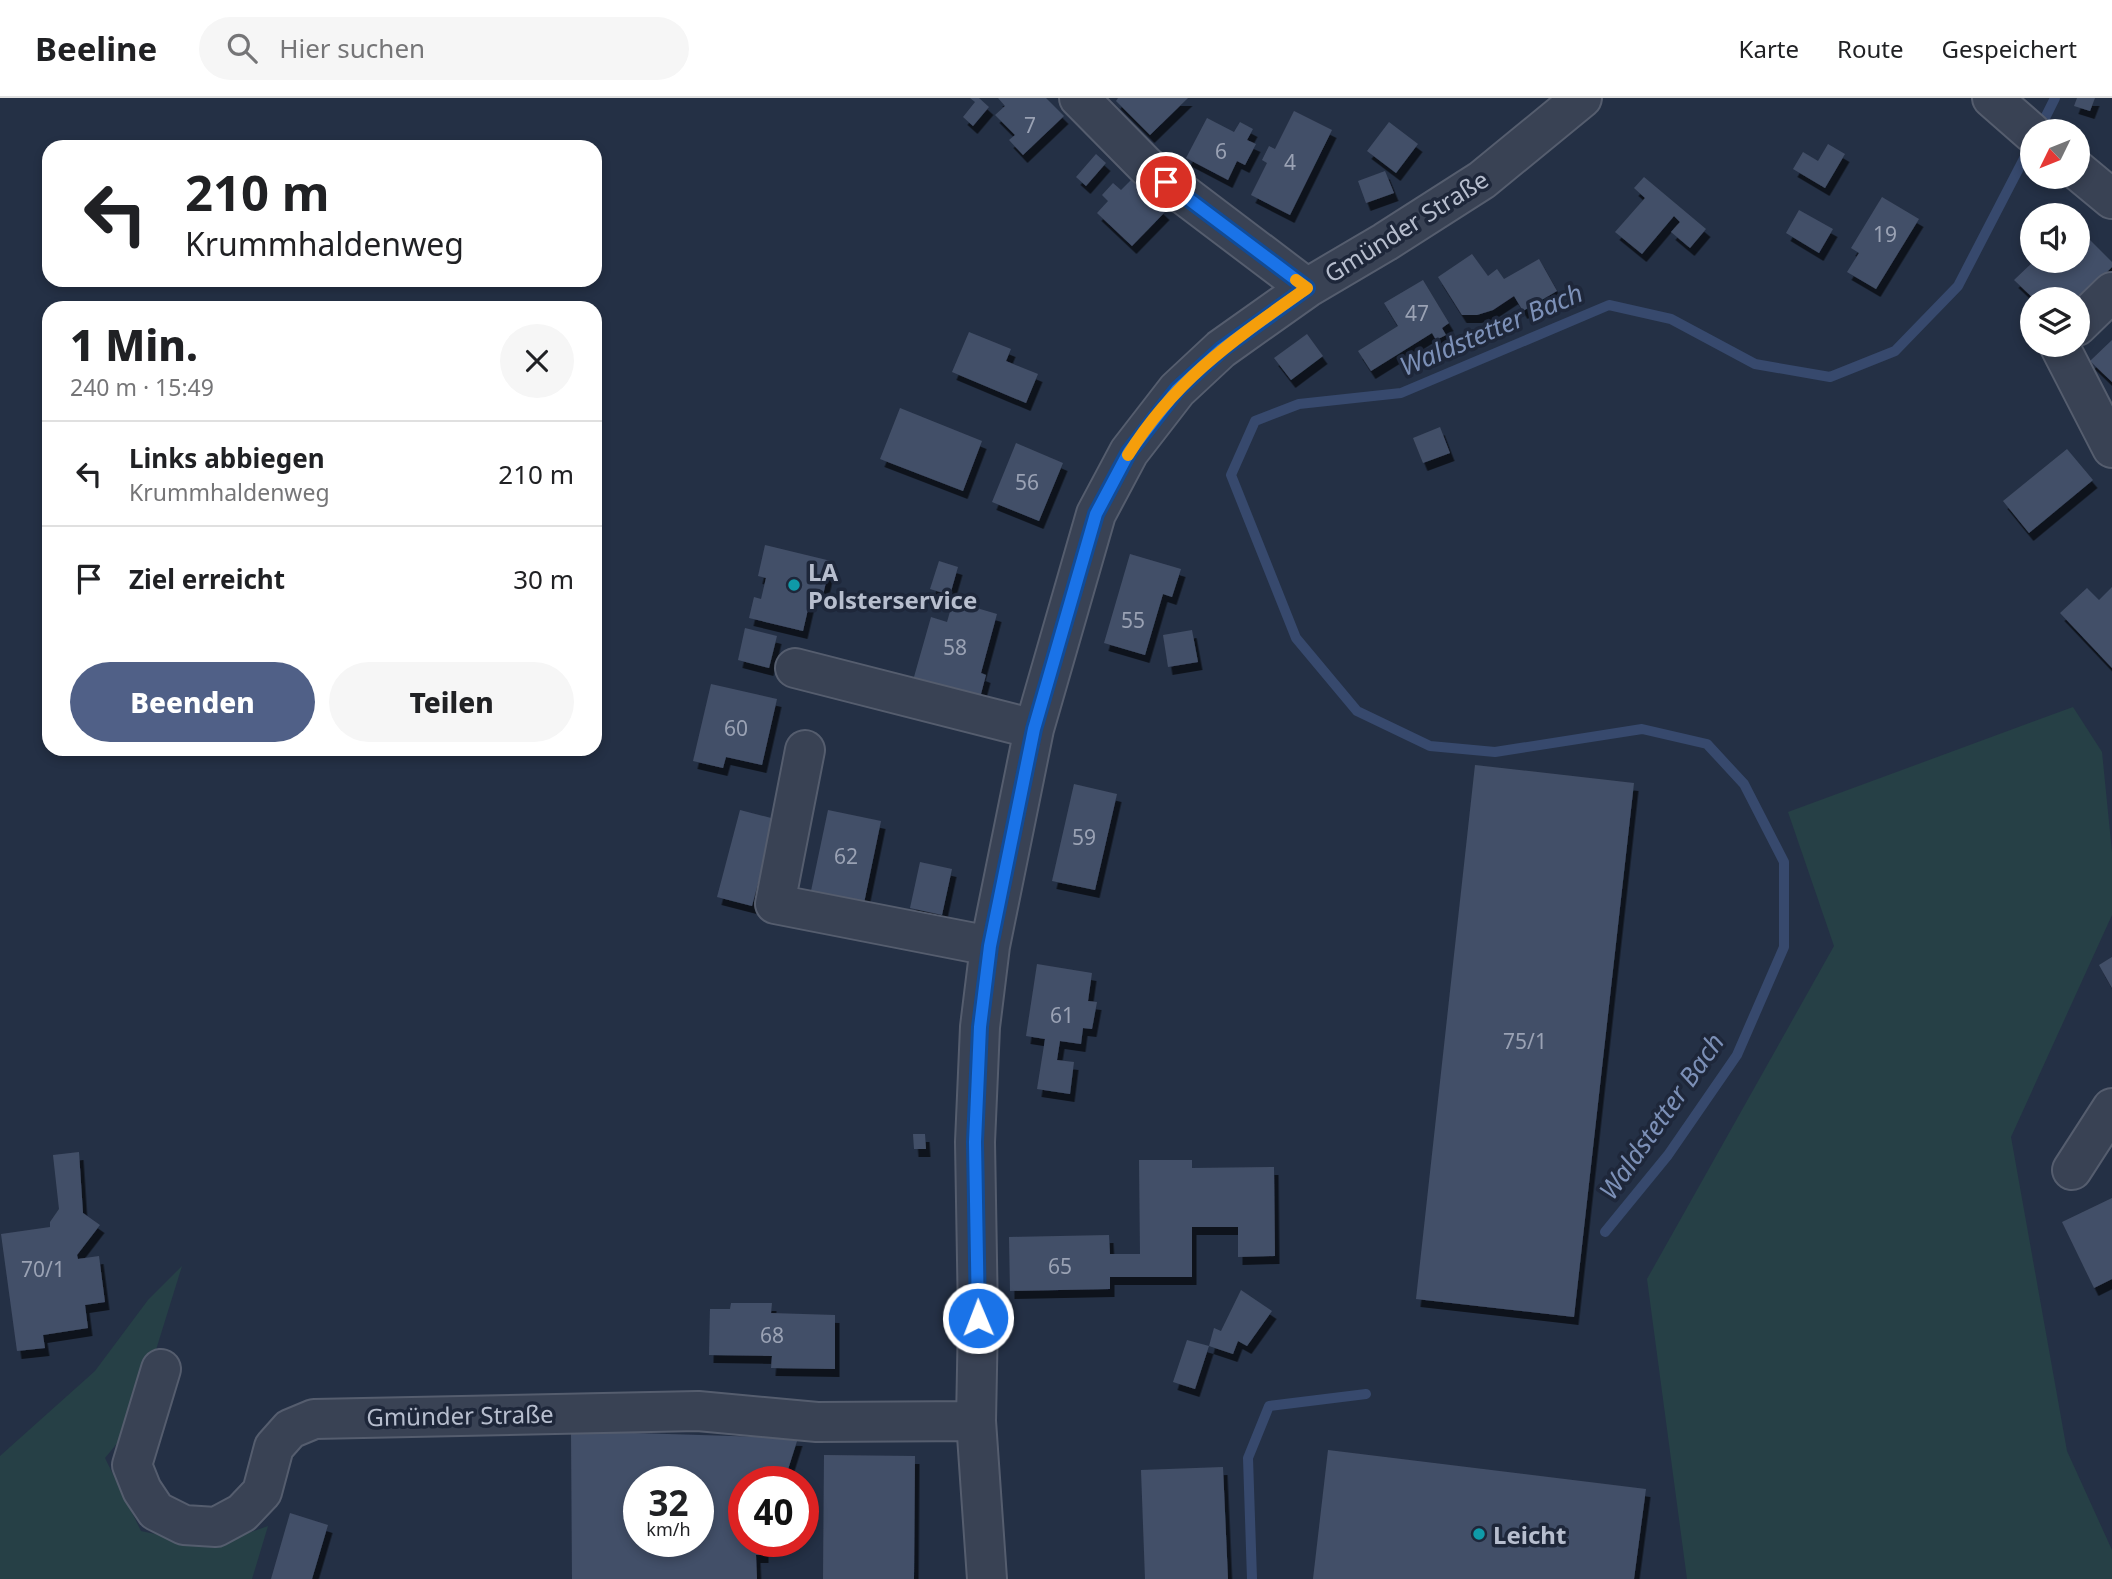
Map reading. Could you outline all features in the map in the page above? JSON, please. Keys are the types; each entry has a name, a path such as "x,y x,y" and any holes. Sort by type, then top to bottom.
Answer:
{"street":[{"path":"1079,98 1146,166 1307,288"},
{"name":"Gmünder Straße","path":"987,1579 976,1421 978,1318 975,1142 980,1027 990,946 1034,729 1096,514 1129,452 1185,381 1222,349 1307,288 1482,180 1582,98"},
{"path":"2090,181 2112,199"},
{"path":"2090,313 2112,292"},
{"path":"2057,357 2112,447"},
{"path":"795,668 1034,729"},
{"path":"805,750 775,904 990,946"},
{"path":"2072,1170 2112,1108"},
{"name":"Gmünder Straße","path":"161,1369 132,1465 142,1490 156,1511 184,1525 216,1527 242,1513 262,1492 274,1447 290,1429 314,1419 698,1411 817,1422 976,1421"}],"green space":[{"path":"2073,707 2102,752 2112,852 2112,915 2011,1137 2067,1451 2112,1550 2112,1579 1687,1579 1647,1279 1834,946 1788,812"},
{"path":"182,1266 133,1424 105,1458 141,1531 211,1546 268,1526 252,1579 0,1579 0,1456 95,1371 148,1300"}],"building":[{"path":"970,98 979,98 989,107 973,126 963,117 975,102"},
{"path":"998,98 1046,98 1064,116 1023,155 1009,140 1015,135 995,115 1005,106"},
{"path":"1118,98 1188,98 1150,135 1116,101"},
{"path":"2077,98 2095,98 2090,111 2074,106"},
{"path":"1294,111 1332,130 1290,215 1251,195 1267,163 1262,160 1269,146 1275,149"},
{"path":"1207,118 1234,132 1240,122 1253,129 1247,140 1256,144 1245,165 1237,161 1228,180 1186,158"},
{"path":"1389,122 1418,144 1396,173 1367,151"},
{"path":"1828,144 1845,154 1825,188 1793,169 1803,152 1818,161"},
{"path":"1096,154 1106,163 1086,186 1076,177"},
{"path":"1385,171 1394,193 1366,203 1358,181"},
{"path":"1644,177 1706,229 1690,248 1671,232 1680,222 1674,216 1642,254 1615,232 1645,198 1634,188"},
{"path":"1131,180 1165,212 1132,246 1097,213 1108,201 1102,195 1113,183 1121,190"},
{"path":"1882,197 1919,219 1876,289 1847,272 1859,253 1851,248"},
{"path":"1799,210 1833,229 1819,253 1786,233"},
{"path":"2090,240 2112,262 2112,267 2090,289 2021,287 2014,280 2021,273 2090,273"},
{"path":"1472,254 1488,276 1497,269 1504,279 1539,259 1557,291 1523,311 1514,296 1493,310 1477,315 1462,315 1438,277"},
{"path":"1423,280 1449,323 1442,328 1446,335 1436,340 1432,333 1371,371 1358,351 1398,326 1384,303"},
{"path":"969,332 1011,349 1006,361 1038,374 1026,403 952,372"},
{"path":"1307,334 1323,356 1291,380 1274,358"},
{"path":"2112,340 2112,382 2090,361"},
{"path":"900,408 982,441 963,491 880,459"},
{"path":"1440,427 1450,453 1423,463 1413,438"},
{"path":"1016,443 1063,463 1039,521 992,502"},
{"path":"2067,449 2093,480 2029,533 2003,501"},
{"name":"LA Polsterservice","path":"765,545 831,561 823,595 812,592 803,631 749,618 754,597 761,599 766,578 758,576"},
{"path":"1130,554 1181,569 1172,597 1163,594 1145,655 1104,643"},
{"path":"939,561 958,567 950,595 930,589"},
{"path":"2112,587 2112,668 2060,613 2087,588 2099,600"},
{"path":"953,601 997,614 981,673 986,675 977,709 912,684 931,617 947,622"},
{"path":"745,628 777,636 769,668 738,660"},
{"path":"1192,630 1198,662 1168,667 1163,635"},
{"path":"711,684 777,699 762,765 726,757 723,768 693,761"},
{"path":"1475,765 1634,783 1574,1317 1416,1299"},
{"path":"1074,784 1117,794 1095,890 1052,881"},
{"path":"740,810 775,819 752,906 717,897"},
{"path":"828,810 881,821 864,903 811,891"},
{"path":"920,862 952,869 942,915 910,908"},
{"path":"2112,957 2112,988 2099,965"},
{"path":"1037,964 1092,973 1088,1001 1097,1002 1092,1029 1083,1028 1081,1044 1060,1041 1057,1060 1074,1062 1070,1094 1037,1089 1045,1039 1026,1036"},
{"path":"913,1134 925,1134 926,1149 914,1149"},
{"path":"79,1152 83,1213 100,1225 77,1255 78,1259 99,1256 105,1302 85,1305 88,1328 43,1335 45,1348 17,1351 1,1234 50,1227 50,1222 59,1209 53,1155"},
{"path":"1139,1160 1192,1160 1192,1168 1274,1167 1275,1256 1238,1257 1238,1227 1192,1227 1192,1277 1110,1277 1110,1289 1010,1291 1009,1237 1109,1235 1110,1254 1140,1254"},
{"path":"2112,1198 2112,1279 2094,1288 2062,1222"},
{"path":"1241,1290 1272,1311 1247,1346 1238,1341 1233,1354 1209,1346 1214,1328 1221,1331"},
{"path":"731,1303 772,1303 771,1313 835,1315 835,1369 771,1368 772,1356 709,1355 710,1309 730,1309"},
{"path":"1187,1340 1209,1346 1195,1389 1173,1382"},
{"path":"571,1431 798,1438 789,1466 728,1466 728,1557 756,1557 757,1579 572,1579"},
{"name":"Leicht","path":"1328,1450 1646,1489 1634,1579 1313,1579"},
{"path":"824,1455 915,1456 914,1579 823,1579"},
{"path":"1223,1467 1228,1579 1145,1579 1141,1470"},
{"path":"290,1513 328,1525 312,1579 271,1579"}],"waterway":[{"name":"Waldstetter Bach","path":"2044,119 2055,98"},
{"name":"Waldstetter Bach","path":"1605,1232 1668,1155 1737,1055 1784,947 1784,862 1744,784 1707,744 1642,729 1495,752 1430,746 1357,711 1296,638 1231,475 1255,421 1299,404 1401,393 1609,305 1671,319 1755,364 1830,377 1895,351 1958,286 2020,166"},
{"name":"Waldstetter Bach","path":"1252,1579 1248,1458 1269,1406 1366,1394"}],"slow traffic":[{"path":"1128,455 1177,390 1222,349 1307,288 1296,280"}],"place":[{"name":"LA Polsterservice","path":"794,585"},
{"name":"Leicht","path":"1479,1534"}],"route":[{"path":"978,1318 975,1142 980,1027 990,946 1034,729 1096,514 1129,452 1177,390 1222,349 1307,288 1166,182"}]}
